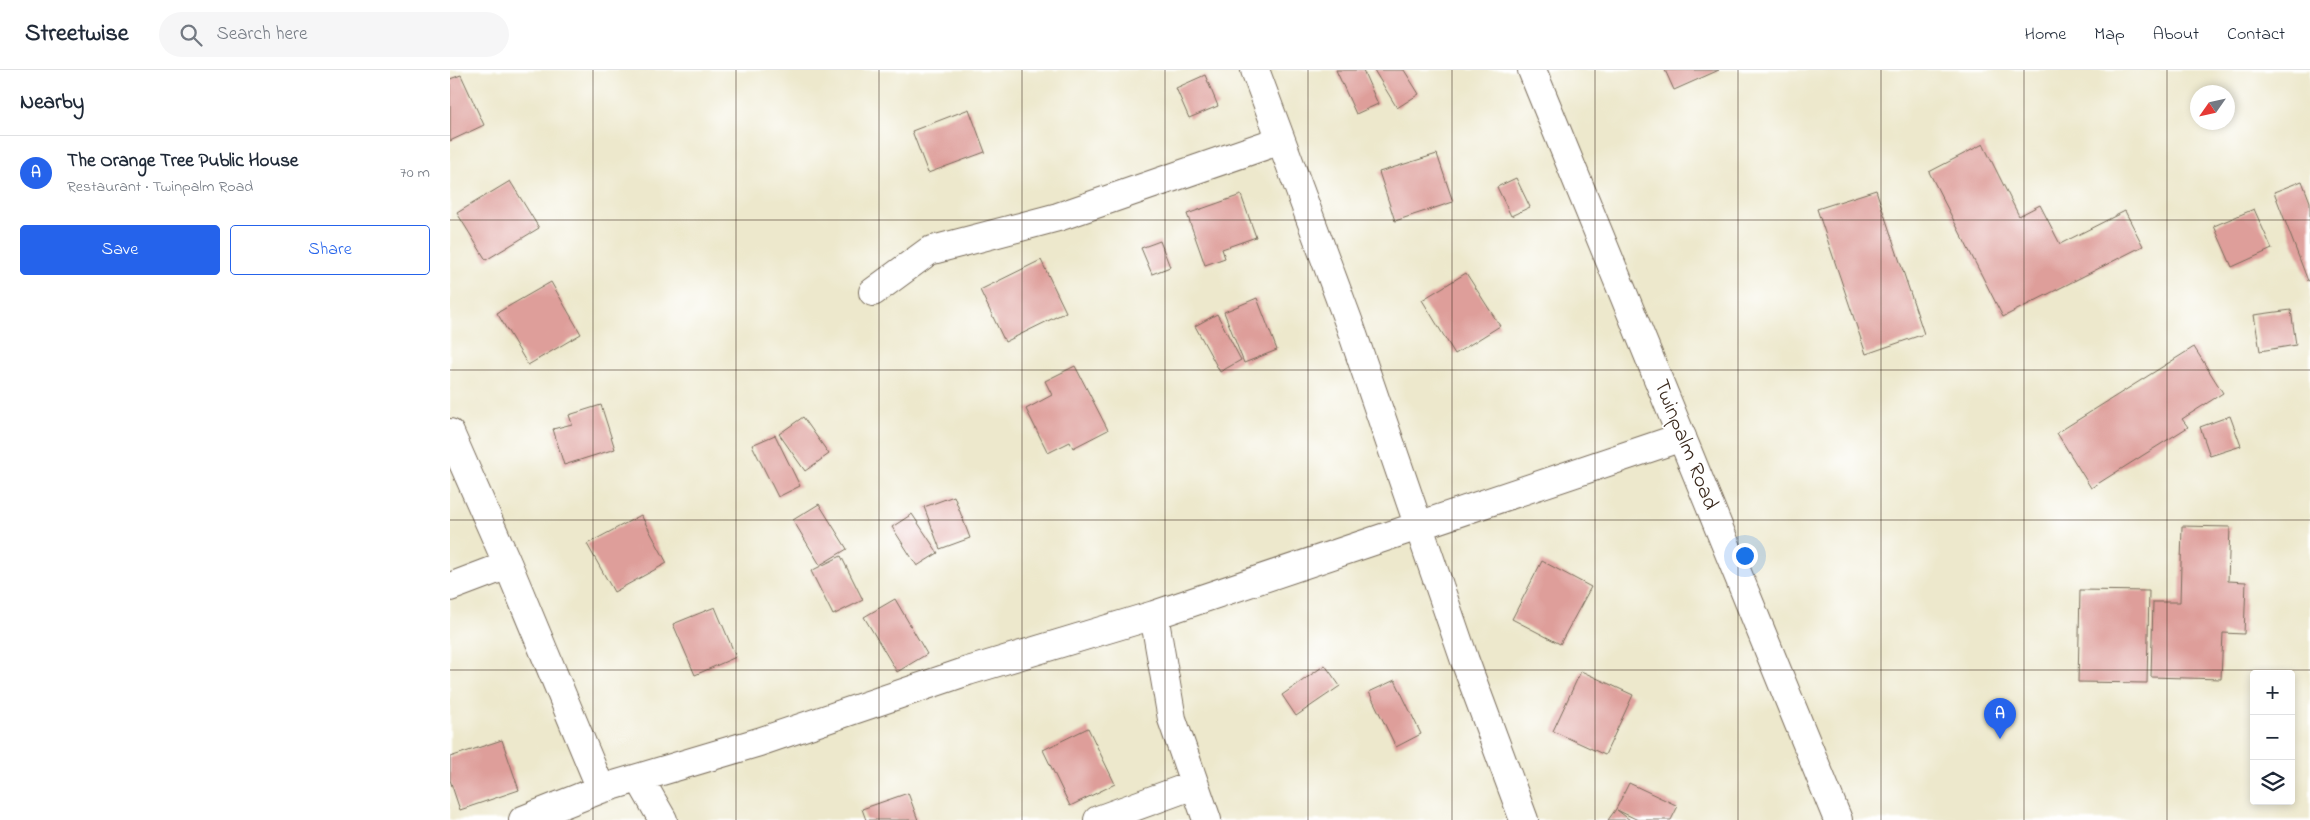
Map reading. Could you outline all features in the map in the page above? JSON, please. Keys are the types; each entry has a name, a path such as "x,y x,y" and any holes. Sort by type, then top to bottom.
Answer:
{"street":[{"path":"1255,70 1349,323 1465,661 1524,820"},
{"name":"Twinpalm Road","path":"1532,70 1838,820"},
{"path":"873,292 929,251 1058,217 1281,140"},
{"path":"450,434 508,565 601,789"},
{"path":"523,820 601,789 759,742 968,671 1154,615 1682,437"},
{"path":"450,587 508,565"},
{"path":"1154,615 1172,719 1207,820"},
{"path":"639,778 664,820"},
{"path":"1098,820 1194,786"}],"building":[{"path":"1336,70 1363,70 1378,104 1356,114"},
{"path":"1374,70 1404,70 1419,94 1397,108"},
{"path":"1665,70 1719,70 1674,90"},
{"path":"461,75 484,125 450,141 450,79"},
{"path":"1205,75 1218,106 1189,118 1176,88"},
{"path":"969,109 985,152 928,173 912,131"},
{"path":"1983,144 2019,216 2040,205 2060,244 2125,211 2143,246 2003,317 1929,172"},
{"path":"1437,154 1453,202 1395,221 1379,172"},
{"path":"1516,178 1530,207 1511,216 1497,187"},
{"path":"510,181 539,228 486,260 457,213"},
{"path":"2302,181 2310,202 2310,280 2308,281 2274,192"},
{"path":"1876,190 1924,334 1866,354 1817,209"},
{"path":"1241,195 1256,237 1222,249 1225,258 1205,265 1187,214"},
{"path":"2254,209 2272,249 2232,267 2214,226"},
{"path":"1160,241 1170,267 1152,274 1141,248"},
{"path":"1041,260 1066,312 1005,342 980,290"},
{"path":"1466,273 1500,326 1455,354 1422,300"},
{"path":"551,282 581,334 528,365 497,313"},
{"path":"1257,298 1277,350 1244,363 1224,312"},
{"path":"2291,310 2296,345 2260,351 2254,315"},
{"path":"1217,314 1241,360 1220,372 1195,326"},
{"path":"2194,347 2223,393 2182,419 2188,427 2091,488 2057,433"},
{"path":"1075,366 1108,430 1073,448 1070,442 1048,453 1026,409 1052,395 1045,381"},
{"path":"601,405 615,449 564,465 553,429 572,424 569,415"},
{"path":"2230,416 2241,446 2210,456 2200,427"},
{"path":"803,417 829,454 805,471 779,434"},
{"path":"775,435 800,486 778,497 752,445"},
{"path":"954,496 970,538 940,549 924,507"},
{"path":"819,504 847,549 820,565 793,520"},
{"path":"912,514 938,553 917,566 892,527"},
{"path":"641,515 667,563 614,592 587,544"},
{"path":"2182,526 2230,527 2228,581 2246,582 2244,634 2223,633 2221,679 2151,677 2153,602 2180,602"},
{"path":"841,556 863,600 833,615 811,571"},
{"path":"1542,561 1591,587 1560,644 1512,619"},
{"path":"2080,590 2149,591 2147,683 2078,682"},
{"path":"895,599 927,654 897,672 864,617"},
{"path":"715,607 736,657 695,675 673,624"},
{"path":"1325,665 1340,686 1296,716 1282,695"},
{"path":"1581,671 1633,695 1605,755 1553,731"},
{"path":"1395,680 1421,734 1396,747 1369,692"},
{"path":"1088,728 1115,784 1070,806 1043,750"},
{"path":"502,740 519,790 460,810 450,780 450,757"},
{"path":"1629,783 1678,806 1671,820 1638,820 1617,810 1630,820 1608,820 1616,809"},
{"path":"908,793 918,820 866,820 862,809"}],"place":[{"name":"The Orange Tree Public House","path":"2000,739"}]}
